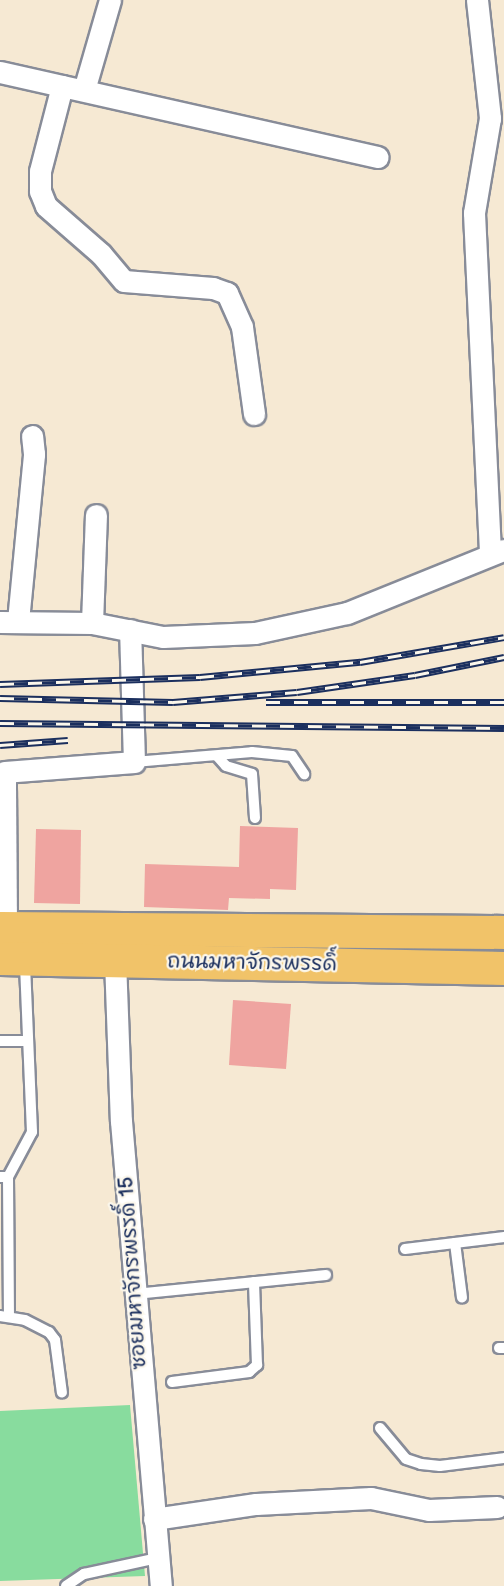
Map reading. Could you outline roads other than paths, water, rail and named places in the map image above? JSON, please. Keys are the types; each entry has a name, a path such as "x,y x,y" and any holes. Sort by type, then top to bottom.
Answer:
{"main road":[{"name":"ถนนมหาจักรพรรดิ์","path":"8,943 504,932"},
{"name":"ถนนมหาจักรพรรดิ์","path":"8,943 115,960 504,968"}],"street":[{"path":"84,90 110,0"},
{"path":"33,436 34,454 9,622 92,623 163,637 255,633 347,613 497,552 474,213 490,118 477,0"},
{"path":"0,72 378,157"},
{"path":"62,86 40,171 40,191 46,206 101,254 124,281 213,288 227,294 242,327 254,414"},
{"path":"92,623 96,515"},
{"path":"8,943 3,772 134,762 130,630"},
{"name":"ซอยมหาจักรพรรดิ์ 15","path":"115,960 122,1121 160,1586"},
{"path":"154,1518 256,1504 371,1498 429,1510 497,1508"}],"lane":[{"path":"134,762 252,752 291,756 304,774"},
{"path":"217,756 226,766 252,774 255,818"},
{"path":"8,943 25,1041 32,1132 4,1177 4,1316 40,1326 55,1340 62,1393"},
{"path":"0,1041 25,1041"},
{"path":"405,1249 504,1237"},
{"path":"455,1243 462,1298"},
{"path":"135,1294 326,1275"},
{"path":"171,1382 249,1372 258,1365 254,1282"},
{"path":"380,1428 406,1459 421,1464 440,1466 504,1458"},
{"path":"66,1586 84,1574 158,1558"}],"railway":[{"path":"0,684 200,677 360,662 504,637"},
{"path":"0,698 173,702 297,692 415,675 504,657"},
{"path":"266,702 504,702"},
{"path":"0,723 504,728"},
{"path":"0,745 68,740"}]}
